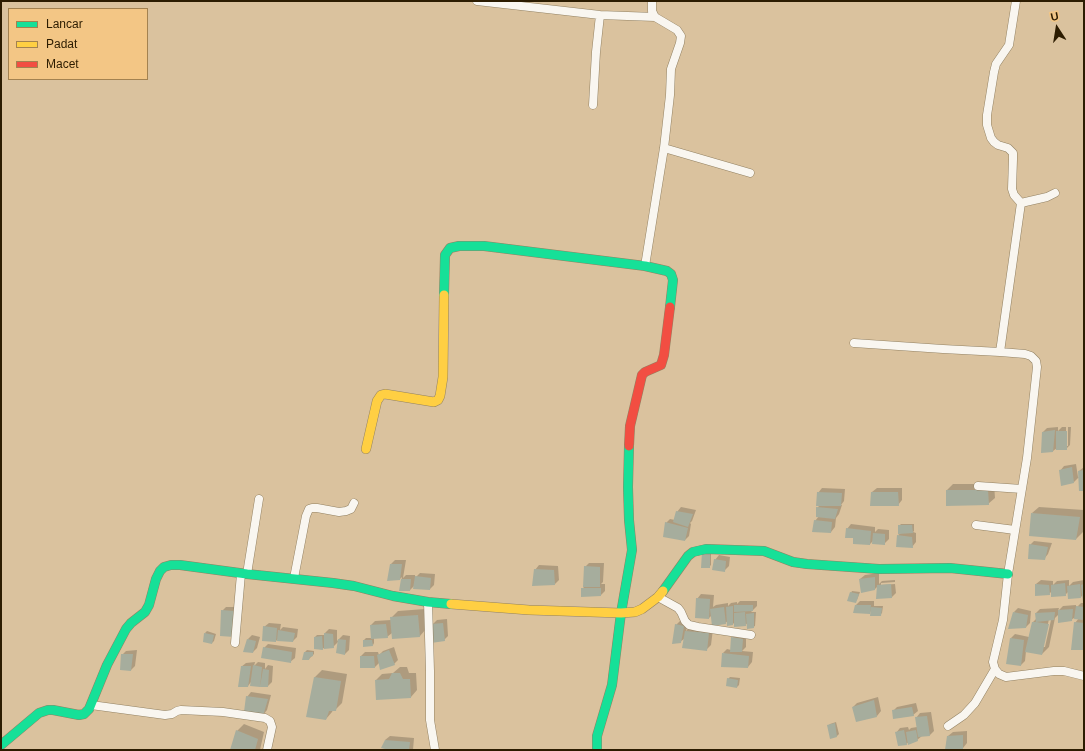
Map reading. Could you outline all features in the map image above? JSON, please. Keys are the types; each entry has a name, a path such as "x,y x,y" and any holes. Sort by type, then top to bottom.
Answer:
{"street":[{"path":"477,1 517,3 600,15 655,17 677,30 681,36 671,69 670,95 664,148 645,266"},
{"path":"652,1 652,11 655,17"},
{"path":"1016,1 1009,45 999,58 995,68 987,114 987,124 991,138 994,142 1008,148 1012,153 1012,189 1014,195 1021,202"},
{"path":"593,105 600,15"},
{"path":"664,148 750,173"},
{"path":"1021,202 1047,197 1055,193"},
{"path":"1000,352 1021,202"},
{"path":"366,449 377,401 381,396 384,394 434,402 438,400 440,396 443,376 444,268 446,255 450,248 459,246 484,246 645,266 667,271 671,274 673,288 664,355 661,365 645,372 642,375 630,426 628,441 628,487 632,550 621,613 612,686 597,736 597,750"},
{"path":"854,343 1025,354 1031,356 1036,361 1037,367 1022,489 1008,574 1003,620 993,662 995,670 999,674 1006,677 1059,671 1072,672 1084,676"},
{"path":"978,486 1022,489"},
{"path":"235,643 244,574 259,500"},
{"path":"294,578 306,516 309,509 312,508 339,512 346,511 351,509 354,502"},
{"path":"976,525 1015,530"},
{"path":"1,744 39,713 53,710 78,715 84,714 89,709 107,665 126,629 145,612 149,605 156,579 160,571 164,567 171,565 354,586 399,597 428,602 529,610 621,613 635,612 642,609 658,597 688,556 693,552 706,549 764,551 793,562 807,564 911,570 950,568 1008,574"},
{"path":"658,597 678,608 689,625 751,635"},
{"path":"428,602 430,720 435,750"},
{"path":"948,726 964,715 975,703 995,670"},
{"path":"91,705 165,715 181,710 224,712 265,718 270,721 272,727 268,750"}],"building":[{"path":"1055,430 1053,452 1041,453 1042,432"},
{"path":"1056,431 1067,431 1067,450 1056,450"},
{"path":"1072,467 1074,483 1061,486 1059,470"},
{"path":"1084,470 1084,491 1079,491 1078,471"},
{"path":"946,490 988,490 989,505 946,506"},
{"path":"817,492 842,493 841,506 816,506"},
{"path":"871,492 898,492 899,506 870,506"},
{"path":"816,507 838,509 835,519 816,517"},
{"path":"676,511 693,514 688,527 673,522"},
{"path":"1031,513 1080,517 1076,540 1029,536"},
{"path":"814,520 832,522 831,533 812,532"},
{"path":"665,522 688,528 685,541 663,537"},
{"path":"898,525 912,525 913,533 898,534"},
{"path":"846,528 871,531 870,545 853,544 853,538 845,538"},
{"path":"873,533 885,534 885,545 872,544"},
{"path":"897,535 912,537 913,548 896,547"},
{"path":"1029,544 1048,547 1045,560 1028,559"},
{"path":"702,552 710,554 710,568 701,568"},
{"path":"714,559 726,561 725,572 712,570"},
{"path":"390,564 402,564 400,580 387,581"},
{"path":"584,566 600,567 600,587 583,587"},
{"path":"534,569 554,570 555,585 532,586"},
{"path":"415,576 431,578 430,590 413,589"},
{"path":"875,577 875,590 861,593 859,579"},
{"path":"401,579 411,579 410,591 399,591"},
{"path":"1065,583 1066,596 1051,597 1051,585"},
{"path":"891,584 892,598 876,599 877,585"},
{"path":"1035,584 1049,585 1050,595 1035,596"},
{"path":"1080,584 1081,598 1068,599 1067,586"},
{"path":"1084,584 1084,602 1083,602 1081,585"},
{"path":"581,588 601,588 601,596 581,597"},
{"path":"850,592 859,594 856,603 847,601"},
{"path":"696,598 710,599 709,619 695,618"},
{"path":"734,605 753,605 753,611 734,612"},
{"path":"855,605 871,605 870,614 853,613"},
{"path":"733,606 733,625 727,626 726,607"},
{"path":"1076,606 1084,607 1084,620 1074,619"},
{"path":"724,607 726,624 712,626 710,609"},
{"path":"871,607 882,608 881,616 870,616"},
{"path":"1073,609 1072,621 1058,623 1058,610"},
{"path":"221,610 234,611 234,637 220,636"},
{"path":"745,612 746,626 734,627 734,613"},
{"path":"1013,612 1028,615 1026,628 1008,629"},
{"path":"1055,612 1054,620 1036,622 1035,613"},
{"path":"754,613 754,628 747,629 746,614"},
{"path":"418,615 420,637 392,639 390,617"},
{"path":"1032,622 1049,624 1042,655 1025,652"},
{"path":"1074,622 1084,623 1084,650 1071,650"},
{"path":"443,623 445,641 431,643 432,624"},
{"path":"386,624 388,638 371,639 370,625"},
{"path":"675,624 684,626 681,643 672,644"},
{"path":"263,626 277,628 276,642 262,641"},
{"path":"278,630 295,633 293,642 277,641"},
{"path":"685,631 709,633 707,651 682,648"},
{"path":"204,633 214,635 212,644 203,642"},
{"path":"324,633 333,634 334,648 324,649"},
{"path":"322,636 323,650 314,649 314,637"},
{"path":"731,637 743,639 742,652 730,652"},
{"path":"1010,638 1024,640 1021,666 1006,664"},
{"path":"247,639 256,641 253,653 243,652"},
{"path":"338,639 346,640 345,655 336,653"},
{"path":"363,640 372,640 373,646 363,647"},
{"path":"263,647 292,652 291,663 261,658"},
{"path":"389,650 395,665 380,670 377,655"},
{"path":"304,652 313,652 313,656 310,657 309,660 302,660"},
{"path":"722,653 749,656 748,668 721,667"},
{"path":"121,654 133,654 131,671 120,670"},
{"path":"360,656 374,656 375,668 360,668"},
{"path":"253,665 262,667 260,687 250,686"},
{"path":"241,666 251,666 248,687 238,687"},
{"path":"263,669 269,670 268,687 260,687"},
{"path":"392,673 400,673 403,679 410,679 411,698 376,700 375,680 389,679"},
{"path":"314,677 341,681 336,711 329,711 326,720 306,717"},
{"path":"727,678 738,680 737,688 726,686"},
{"path":"246,696 268,699 263,716 244,712"},
{"path":"874,700 877,717 856,722 852,707"},
{"path":"912,707 914,716 893,719 892,710"},
{"path":"927,716 930,736 918,737 915,717"},
{"path":"835,723 837,737 830,739 827,725"},
{"path":"236,730 258,739 255,750 230,750"},
{"path":"904,730 907,745 898,746 895,732"},
{"path":"916,730 918,741 908,745 906,732"},
{"path":"963,735 963,749 945,750 947,736"},
{"path":"385,740 410,742 409,750 389,750 381,748"}],"traffic: fast":[{"path":"444,295 445,255 450,248 459,246 484,246 645,266 667,271 671,274 673,280 670,307"},
{"path":"597,750 597,736 612,685 621,613 632,550 628,487 629,446"},
{"path":"663,591 688,556 693,552 706,549 764,551 793,562 807,564 879,569 950,568 1008,574"},
{"path":"1,745 39,713 53,710 79,715 84,714 89,709 107,665 126,629 145,612 149,605 156,579 164,567 180,565 333,583 354,586 393,596 451,604"}],"traffic: slow":[{"path":"366,449 377,401 381,395 385,394 434,402 438,400 443,377 444,295"},
{"path":"451,604 529,610 621,613 635,612 642,609 658,597 663,591"}],"traffic: jam":[{"path":"629,446 630,426 642,375 645,372 661,365 664,355 670,307"}]}
